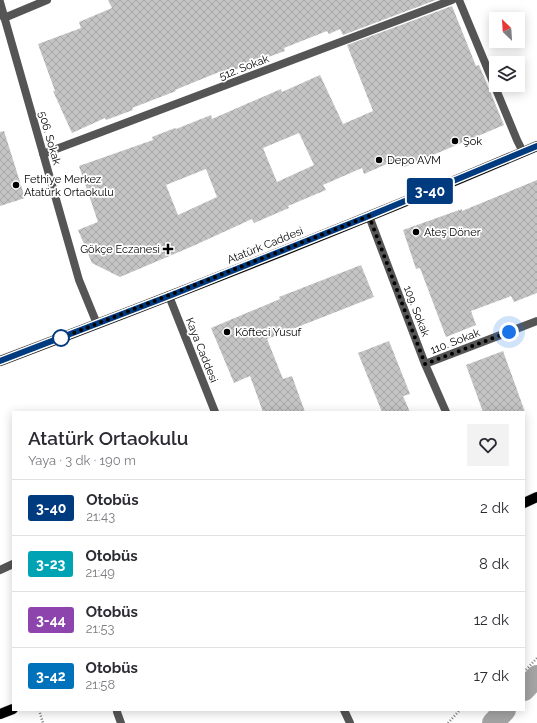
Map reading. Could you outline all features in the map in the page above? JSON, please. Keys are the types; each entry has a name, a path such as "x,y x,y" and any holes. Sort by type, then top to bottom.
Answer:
{"main road":[{"name":"Atatürk Caddesi","path":"0,360 169,296 369,216 537,146"},
{"path":"525,503 537,497"},
{"path":"0,714 12,709"}],"street":[{"path":"4,18 47,0"},
{"name":"512. Sokak","path":"43,154 452,0"},
{"path":"459,0 523,152"},
{"name":"506. Sokak","path":"0,2 79,280 98,324"},
{"name":"109. Sokak","path":"369,216 425,364 446,411"},
{"name":"Kaya Caddesi","path":"169,296 215,411"},
{"name":"110. Sokak","path":"425,364 537,321"},
{"path":"0,570 12,564"},
{"path":"344,711 350,723"},
{"path":"117,712 120,723"}],"path":[{"path":"525,671 537,658"},
{"path":"40,711 43,723"},
{"path":"448,723 459,711"}],"building":[{"path":"108,0 436,0 343,35 340,29 329,34 327,31 284,48 285,51 248,64 221,76 219,72 132,108 133,110 106,120 105,118 72,133 53,91 55,91 38,44 81,28 79,22 112,8"},
{"path":"452,6 476,66 479,65 504,125 402,168 398,159 364,174 362,168 323,185 326,190 288,206 289,208 254,223 252,219 120,277 92,263 78,230 98,222 79,166 153,140 152,137 211,115 212,119 281,89 282,92 320,75 343,124 373,111 347,45","holes":["299,133 314,165 277,182 263,148","206,169 217,197 178,215 166,185"]},
{"path":"4,131 25,198 0,206 0,132"},
{"path":"537,180 537,293 514,302 511,296 471,311 476,325 446,337 420,268 416,269 403,230 462,209 462,211"},
{"path":"361,265 374,297 267,339 283,379 292,376 305,411 263,411 250,376 234,383 211,328 280,299 279,297"},
{"path":"389,341 410,394 403,396 410,411 382,411 358,353"},
{"path":"503,351 525,411 483,411 466,365"}],"waterway":[{"path":"525,689 537,676"},
{"path":"493,723 504,711"}],"bus line":[{"name":"3-40","path":"0,361 169,296 369,216 537,146"}],"place":[{"name":"Şok","path":"455,141"},
{"name":"Depo AVM","path":"379,160"},
{"name":"Fethiye Merkez Atatürk Ortaokulu","path":"16,185"},
{"name":"Ateş Döner","path":"416,232"},
{"name":"Gökçe Eczanesi","path":"168,249"},
{"name":"Köfteci Yusuf","path":"227,332"}],"route":[{"path":"61,338 369,216 425,364 509,332"}]}
